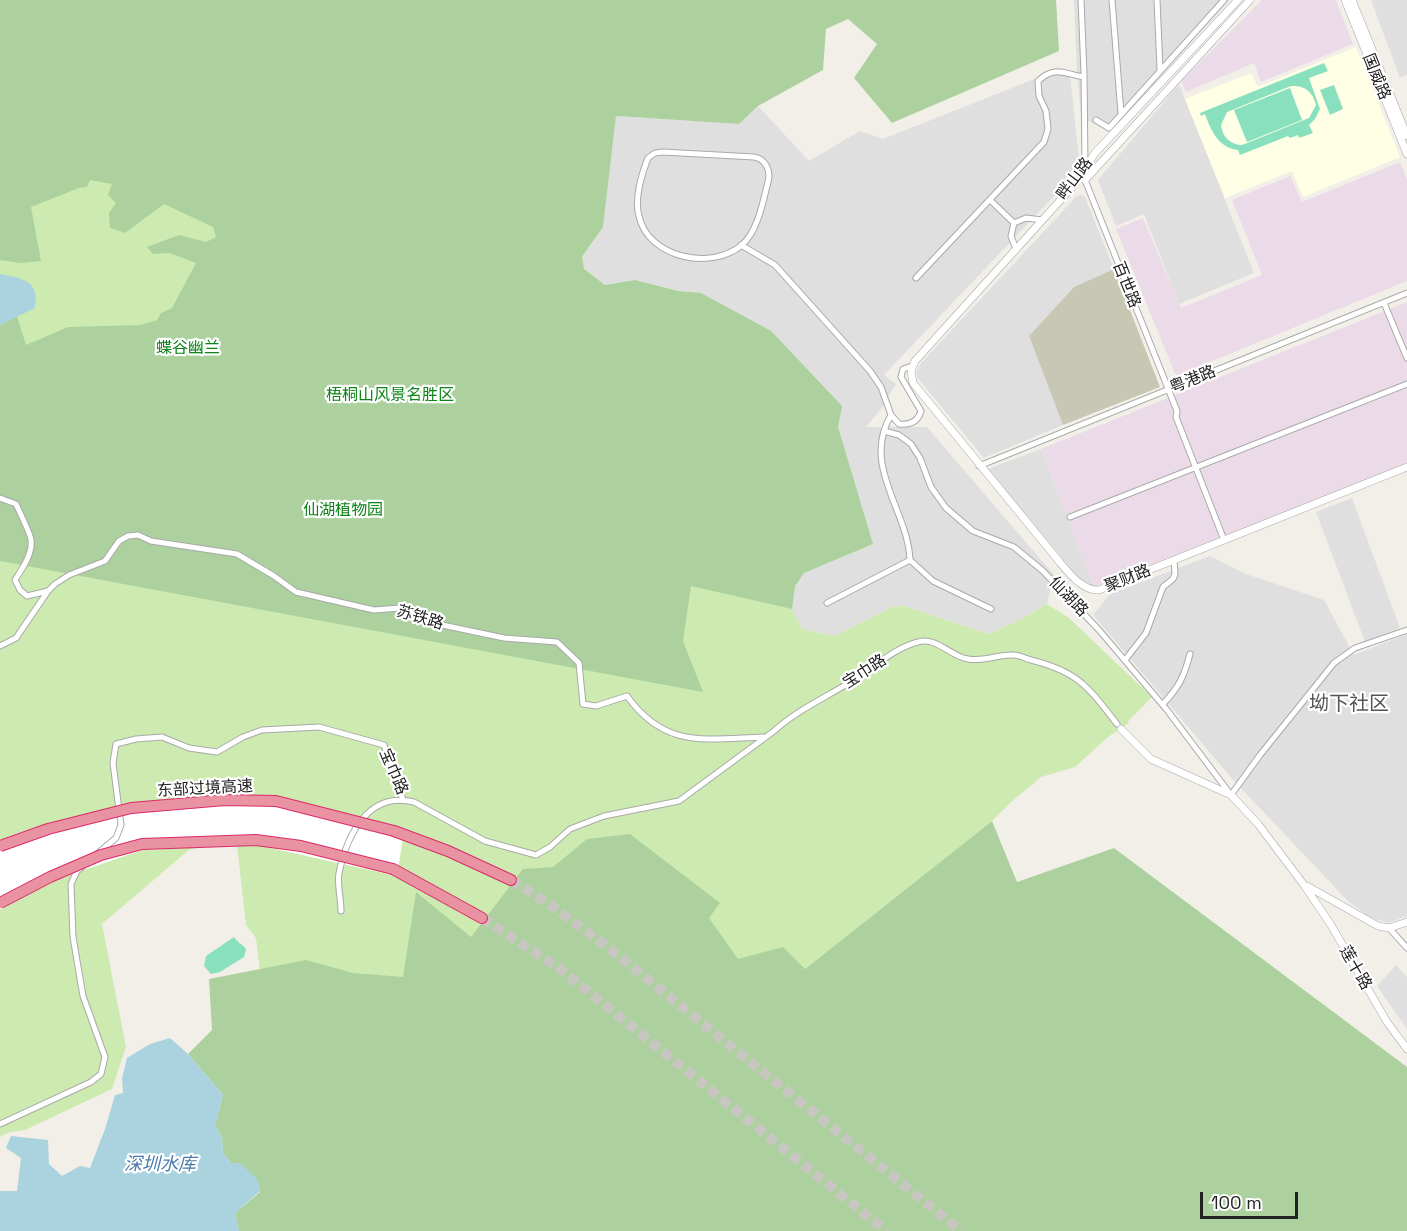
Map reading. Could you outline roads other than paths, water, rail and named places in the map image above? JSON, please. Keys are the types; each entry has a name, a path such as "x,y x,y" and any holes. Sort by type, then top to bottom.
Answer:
{"highway":[{"name":"东部过境高速","path":"0,846 48,829 131,808 225,800 276,801 394,831 448,851 511,880"},
{"path":"0,903 50,877 91,860 142,844 256,840 301,846 393,869 482,918"}],"street":[{"path":"1081,0 1084,169"},
{"path":"1112,0 1121,113"},
{"path":"1157,0 1160,69"},
{"path":"1096,120 1109,128 1223,0"},
{"name":"畔山路","path":"914,363 1075,184 1095,153 1238,0"},
{"name":"畔山路","path":"1084,180 1250,0"},
{"name":"国威路","path":"1345,0 1407,154"},
{"name":"国威路","path":"1352,0 1407,136"},
{"path":"916,278 1044,142 1048,129 1046,111 1039,96 1038,81 1045,74 1057,70 1084,77"},
{"path":"663,152 754,157 762,160 767,168 768,182 754,226 741,245 723,254 700,258 679,255 659,245 644,228 638,210 639,195 648,158 655,153 663,152"},
{"name":"百世路","path":"1084,180 1178,411 1176,417 1224,540"},
{"path":"990,200 1014,223"},
{"path":"1014,223 1026,218 1042,220"},
{"path":"1014,223 1011,236 1016,249"},
{"path":"741,245 775,265 870,371 881,387 891,415 899,424 904,425 915,421 921,411 901,377 903,369 914,363"},
{"name":"粤港路","path":"979,466 1407,293"},
{"path":"1384,303 1407,358"},
{"name":"聚财路","path":"914,363 913,383 1058,560 1089,590 1098,590 1407,467"},
{"path":"1070,517 1407,384"},
{"path":"891,415 879,448 885,479 910,548 910,560 933,581 991,609"},
{"name":"仙湖路","path":"884,431 899,435 910,444 920,458 931,487 946,508 973,531 1014,547 1042,571 1099,630 1163,705 1232,795 1273,841 1304,885 1367,922 1389,928"},
{"path":"0,498 16,504 24,526 32,537 31,548 15,580 20,590 27,596 48,591"},
{"name":"苏铁路","path":"48,591 62,578 105,561 119,541 128,536 138,535 151,540 237,554 296,592 374,610 400,608 428,621 504,638 557,642 579,663 583,704 596,706 627,696 640,714 664,731 695,739 764,737"},
{"path":"827,603 910,560"},
{"path":"1125,660 1146,633 1163,587 1173,579 1174,560"},
{"path":"0,646 16,638 48,591"},
{"path":"1232,795 1260,755 1334,663 1355,648 1407,630"},
{"name":"宝巾路","path":"0,1124 91,1082 101,1074 105,1056 81,989 73,937 71,884 77,871 116,838 121,825 113,763 116,744 136,739 162,737 189,748 217,752 243,737 262,730 319,728 384,745 403,800 414,802 485,841 536,855 550,847 570,829 604,816 680,801 786,720 858,678 902,648 920,641 929,641 959,657 970,660 1014,655 1066,671 1081,681 1119,727"},
{"path":"1163,705 1178,688 1185,674 1190,654"},
{"name":"仙湖路","path":"1119,727 1151,759 1232,795"},
{"path":"341,911 339,875 348,847 362,817 384,802 403,800"},
{"name":"莲十路","path":"1304,885 1331,925 1386,1022 1407,1049"},
{"path":"1407,922 1389,928 1407,948"}],"water":[{"path":"0,274 28,282 35,291 36,299 35,308 0,325"},
{"name":"深圳水库","path":"170,1038 188,1054 223,1095 215,1125 222,1138 223,1153 231,1163 240,1163 258,1180 260,1191 235,1213 239,1231 0,1231 0,1191 17,1191 21,1158 6,1148 11,1136 48,1140 49,1164 62,1176 80,1166 90,1168 115,1095 123,1093 122,1078 127,1058 150,1044"}],"tunnel":[{"path":"511,880 552,906 605,945 961,1231"},
{"path":"482,918 559,968 886,1231"}],"district":[{"name":"坳下社区","path":"1349,705"}],"park label":[{"name":"蝶谷幽兰","path":"188,349"},
{"name":"梧桐山风景名胜区","path":"390,396"},
{"name":"仙湖植物园","path":"343,511"}]}
